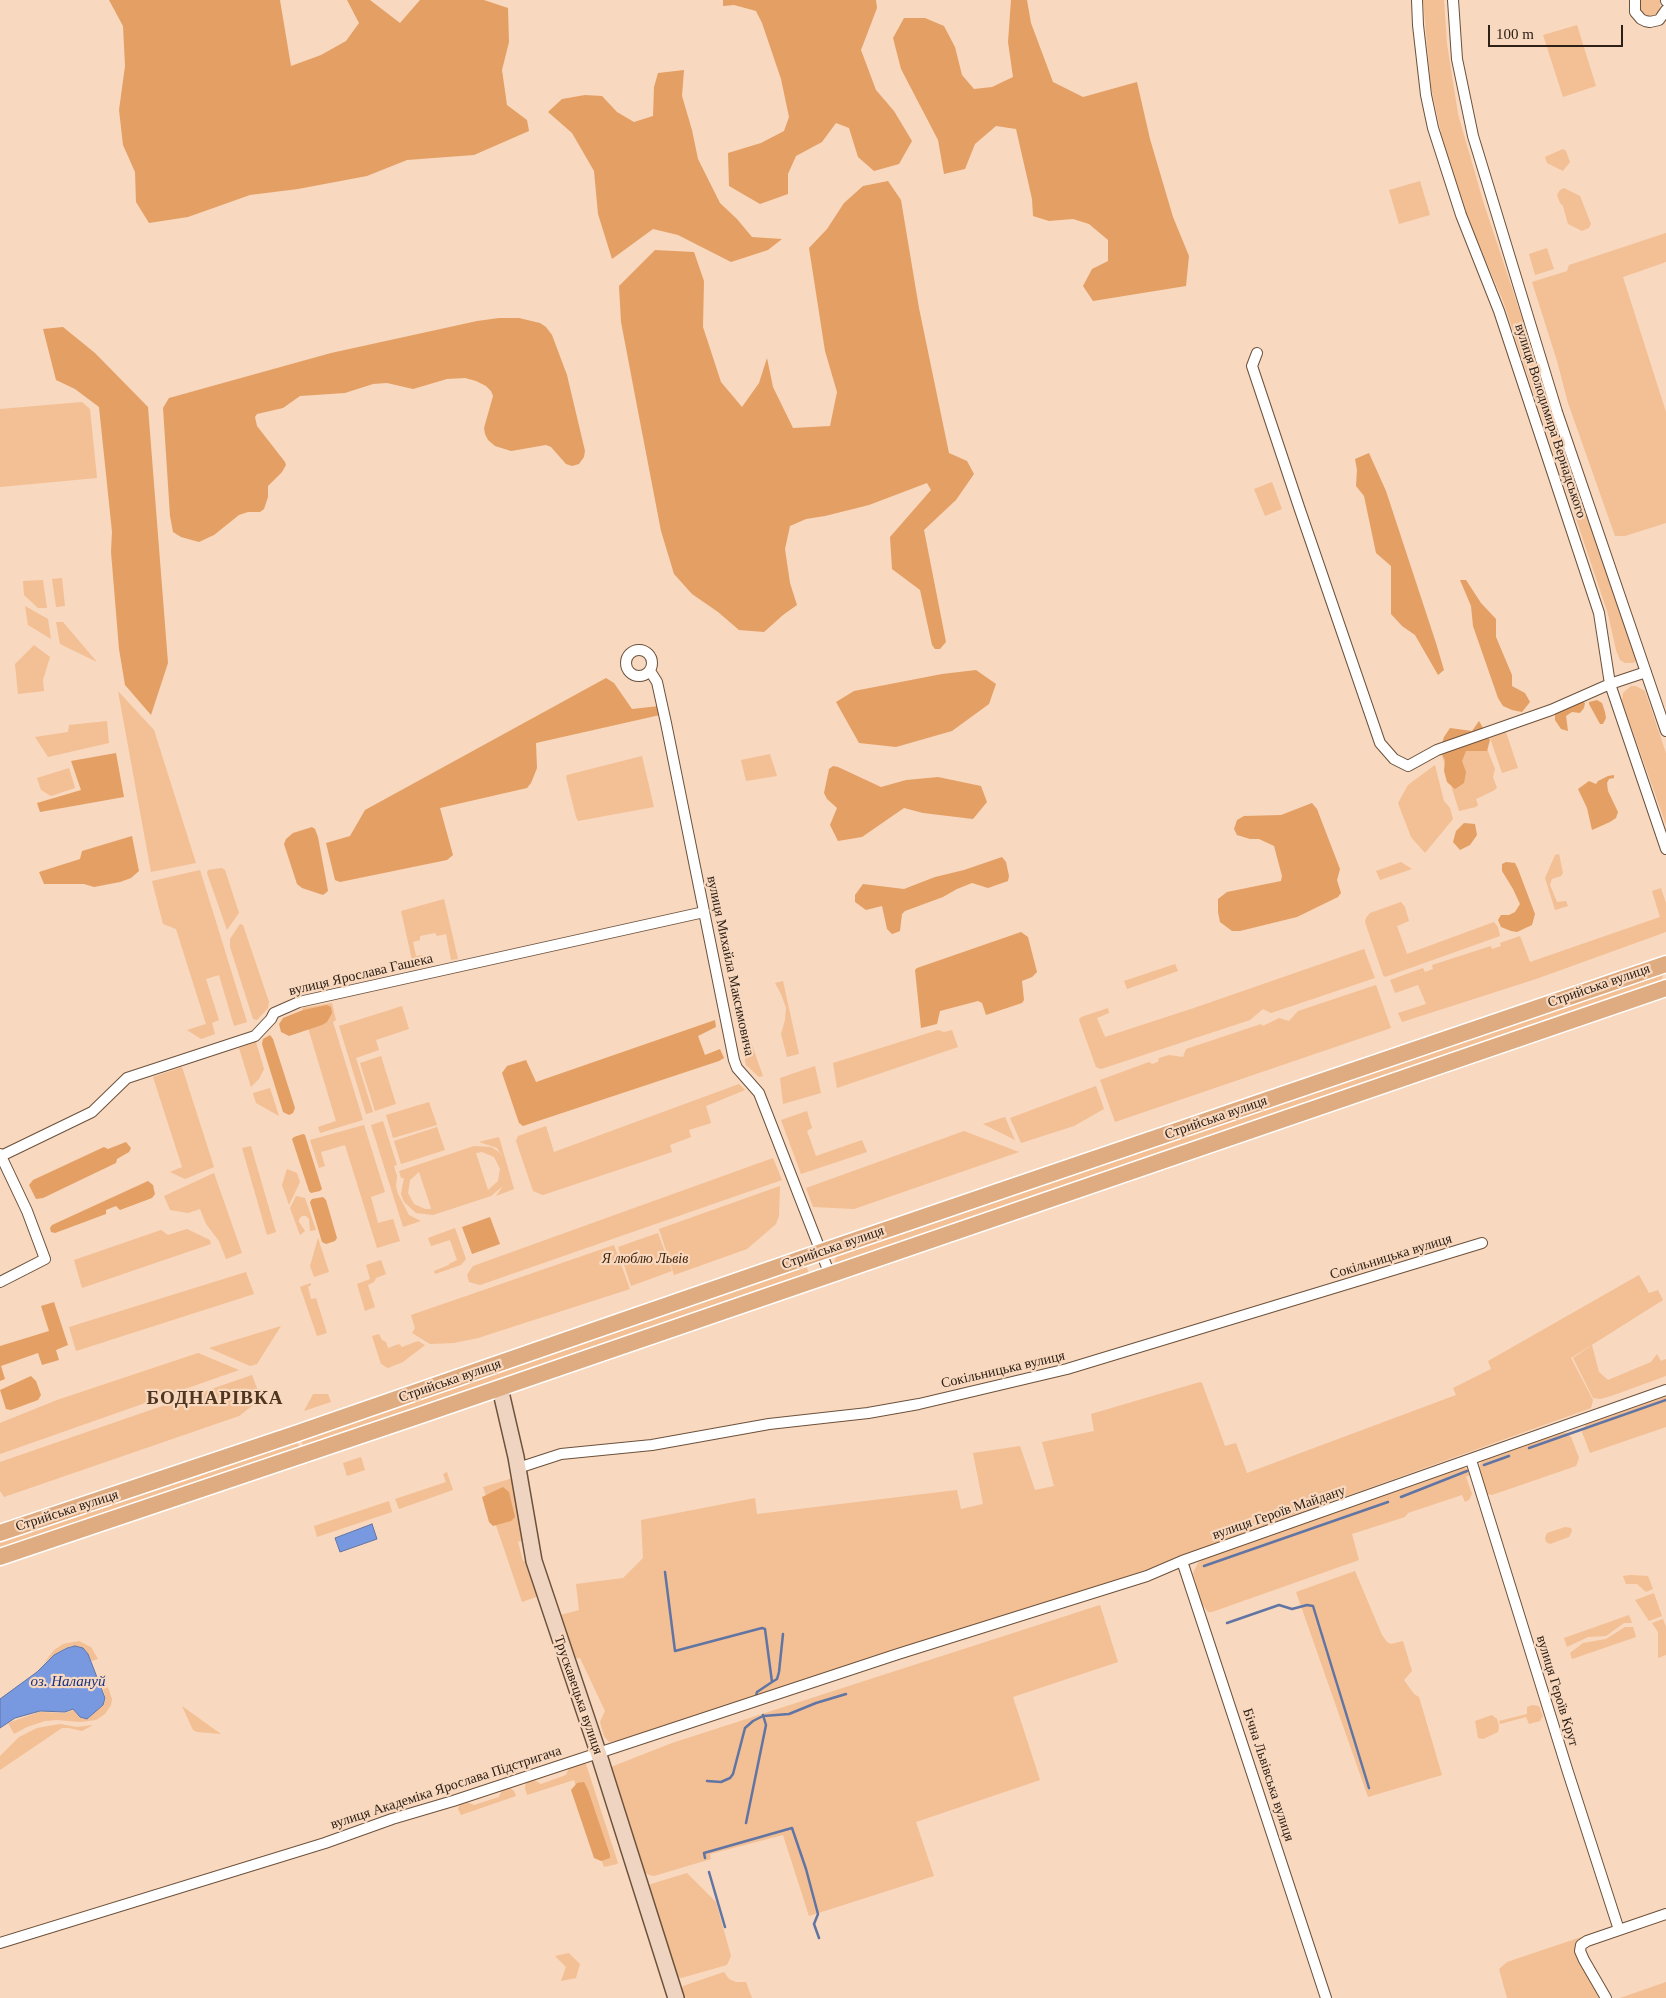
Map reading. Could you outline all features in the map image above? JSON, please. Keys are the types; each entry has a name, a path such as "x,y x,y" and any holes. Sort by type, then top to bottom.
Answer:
{"main road":[{"name":"Стрийська вулиця","path":"0,1533 295,1434 820,1252 1664,967"},
{"name":"Стрийська вулиця","path":"0,1557 500,1388 1666,988"}],"street":[{"name":"вулиця Володимира Вернадського","path":"1417,0 1426,95 1433,128 1461,215 1499,311 1599,613 1610,684 1666,849"},
{"name":"вулиця Володимира Вернадського","path":"1453,0 1457,59 1473,136 1557,412 1666,731"},
{"path":"1635,0 1635,12 1645,21 1659,20 1666,10"},
{"path":"1257,353 1252,366 1282,457 1380,743 1394,759 1408,766 1436,750 1551,710 1610,684 1646,672"},
{"name":"вулиця Михайла Максимовича","path":"650,671 657,682 666,723 734,1060 737,1068 759,1094 830,1275"},
{"name":"вулиця Ярослава Гашека","path":"0,1155 92,1112 127,1078 255,1036 271,1019 274,1013 299,1002 704,912"},
{"path":"0,1155 34,1227 45,1259 0,1282"},
{"name":"Сокільницька вулиця","path":"518,1468 562,1454 652,1445 768,1424 868,1413 1067,1370 1482,1244"},
{"name":"Трускавецька вулиця","path":"500,1388 518,1468 534,1561 598,1752 676,1998"},
{"name":"вулиця Героїв Майдану","path":"898,1654 1138,1579 1182,1561 1666,1390"},
{"name":"вулиця Героїв Крут","path":"1471,1460 1619,1930"},
{"name":"Бічна Львівська вулиця","path":"1182,1561 1326,1998"},
{"name":"вулиця Академіка Ярослава Підстригача","path":"0,1943 325,1843 898,1654"},
{"path":"1606,1998 1580,1951 1581,1945 1587,1941 1666,1914"}],"green space":[{"path":"1423,0 1444,0 1447,44 1458,114 1483,201 1636,661 1633,663 1625,663 1620,660 1616,650 1608,614 1503,301 1464,210 1444,147 1431,87"},
{"path":"1641,0 1660,0 1660,11 1651,17 1644,15 1639,9"},
{"path":"1577,25 1596,86 1563,97 1543,35"},
{"path":"1563,149 1566,151 1570,162 1563,171 1547,163 1545,157"},
{"path":"1420,181 1430,215 1399,224 1389,190"},
{"path":"1564,188 1580,196 1591,224 1589,228 1582,231 1568,224 1563,206 1557,195"},
{"path":"1666,233 1666,262 1623,277 1666,412 1666,523 1625,536 1615,536 1568,403 1532,282 1567,271 1569,265"},
{"path":"1547,248 1554,269 1535,275 1529,254"},
{"path":"82,402 90,409 97,478 0,487 0,409"},
{"path":"1272,482 1282,509 1265,516 1254,489"},
{"path":"62,578 65,606 56,607 52,579"},
{"path":"43,580 47,608 38,608 24,595 23,581"},
{"path":"25,606 48,619 51,639 28,625"},
{"path":"56,622 63,622 97,662 60,644"},
{"path":"34,645 50,657 43,680 44,691 18,694 15,664"},
{"path":"1631,686 1636,686 1645,691 1666,753 1666,825 1622,701 1623,693"},
{"path":"118,691 154,730 196,863 151,872"},
{"path":"107,721 109,743 48,757 35,737 68,732 69,725"},
{"path":"1505,729 1518,768 1502,773 1489,735"},
{"path":"1484,741 1495,769 1493,777 1497,788 1476,799 1478,805 1476,807 1459,811 1442,756 1443,753"},
{"path":"770,754 777,776 746,781 741,760"},
{"path":"642,756 654,807 578,821 567,775"},
{"path":"1435,765 1444,801 1450,808 1453,819 1425,853 1411,837 1398,803 1408,785"},
{"path":"69,768 75,788 51,796 41,790 37,778"},
{"path":"1559,854 1563,873 1561,876 1552,879 1550,885 1557,902 1566,901 1568,906 1555,910 1545,878 1555,855"},
{"path":"1401,862 1412,869 1380,880 1376,871"},
{"path":"222,868 225,870 239,913 227,930 207,873 208,870"},
{"path":"200,870 247,1022 234,1026 219,975 206,979 219,1020 212,1023 215,1034 201,1039 187,1030 206,1024 176,929 163,924 152,881"},
{"path":"1661,888 1666,903 1666,932 1536,979 1402,1022 1398,1013 1426,1004 1418,985 1395,993 1390,980 1423,968 1425,972 1433,969 1432,965 1491,946 1492,949 1501,946 1500,943 1520,936 1530,962 1660,917 1652,891"},
{"path":"444,899 458,959 451,960 446,934 437,936 435,933 420,936 420,940 413,942 416,956 422,955 425,966 414,969 401,911"},
{"path":"1401,902 1405,907 1409,921 1397,926 1407,954 1494,922 1498,927 1500,936 1385,977 1365,922 1370,913"},
{"path":"240,924 243,925 269,1002 268,1008 257,1020 253,1019 230,947 230,939"},
{"path":"1364,949 1375,978 1271,1013 1263,1009 1250,1020 1101,1069 1096,1067 1079,1020 1081,1017 1108,1008 1109,1013 1097,1018 1105,1037"},
{"path":"1175,964 1178,971 1127,989 1124,981"},
{"path":"1660,974 1663,975 1662,980 838,1263 834,1261 836,1257"},
{"path":"783,981 799,1054 787,1057 781,1034 786,1008 775,983"},
{"path":"741,985 738,995 741,1014 763,1076 759,1077 746,1065 730,987"},
{"path":"1376,985 1391,1028 1115,1122 1100,1080 1149,1062 1152,1064 1158,1062 1159,1058 1169,1055 1183,1057 1186,1049 1261,1024 1263,1026 1279,1018 1289,1021 1298,1011"},
{"path":"332,1003 336,1020 333,1022 363,1120 320,1133 318,1127 336,1121 302,1008"},
{"path":"402,1006 409,1029 376,1040 379,1050 356,1058 373,1112 366,1114 339,1026"},
{"path":"938,1030 944,1032 952,1030 958,1047 837,1088 833,1063"},
{"path":"256,1042 264,1069 259,1079 251,1087 239,1048"},
{"path":"381,1056 396,1104 375,1111 360,1063"},
{"path":"815,1066 821,1093 783,1104 780,1078"},
{"path":"182,1067 214,1167 185,1179 170,1172 182,1167 153,1077"},
{"path":"739,1084 745,1090 706,1106 711,1123 689,1130 691,1137 670,1145 672,1152 543,1195 533,1191 516,1141 518,1136 546,1126 554,1152"},
{"path":"1096,1086 1104,1109 1074,1126 1021,1143 1010,1118"},
{"path":"270,1088 279,1116 256,1103 253,1093"},
{"path":"429,1102 437,1125 393,1138 386,1115"},
{"path":"807,1111 812,1128 807,1131 816,1156 862,1140 867,1152 801,1174 781,1120"},
{"path":"1005,1117 1015,1140 983,1124"},
{"path":"383,1121 397,1165 394,1166 397,1176 396,1186 398,1194 409,1215 421,1221 403,1227 371,1125"},
{"path":"364,1125 385,1192 371,1197 378,1223 393,1219 400,1241 377,1248 345,1145 321,1152 325,1166 319,1168 310,1140"},
{"path":"437,1127 445,1150 401,1164 394,1141"},
{"path":"964,1131 1019,1152 854,1209 813,1207 806,1188"},
{"path":"499,1137 514,1189 496,1196 503,1186 491,1196 433,1215 416,1213 404,1202 401,1194 404,1178 401,1178 399,1171 474,1146 491,1147 499,1152 504,1159 497,1148 479,1142","holes":["482,1152 494,1157 500,1169 498,1181 488,1190 476,1153","419,1172 431,1208 431,1209 425,1209 414,1204 408,1193 410,1180"]},
{"path":"251,1146 276,1232 267,1235 242,1148"},
{"path":"773,1158 782,1180 480,1285 469,1282 467,1275 473,1266"},
{"path":"287,1169 297,1173 300,1182 289,1205 282,1185"},
{"path":"214,1173 242,1253 226,1259 219,1241 206,1224 200,1209 188,1213 170,1210 164,1196"},
{"path":"780,1186 779,1216 776,1224 747,1249 674,1275 659,1229"},
{"path":"296,1196 305,1198 316,1230 310,1231 309,1219 306,1216 302,1216 299,1222 305,1231 300,1235 290,1208"},
{"path":"455,1228 466,1259 461,1265 435,1274 434,1271 457,1260 450,1240 431,1246 428,1238"},
{"path":"187,1229 210,1240 211,1244 82,1288 74,1260 161,1230 168,1235"},
{"name":"Я люблю Львів","path":"658,1233 672,1271 631,1286 618,1247"},
{"path":"318,1238 329,1272 314,1277 310,1266"},
{"path":"614,1245 630,1289 478,1338 454,1343 430,1344 412,1333 415,1328 411,1315"},
{"path":"381,1260 386,1274 376,1278 374,1282 368,1285 375,1307 365,1311 357,1284 370,1279 366,1265"},
{"path":"806,1265 809,1274 304,1447 300,1439"},
{"path":"246,1272 254,1294 76,1351 69,1327"},
{"path":"1639,1275 1649,1293 1658,1290 1663,1300 1571,1358 1593,1400 1591,1408 1186,1554 1186,1557 622,1741 609,1742 604,1736 600,1722 605,1711 580,1658 572,1659 557,1616 579,1610 576,1584 623,1578 643,1558 641,1520 755,1498 757,1514 957,1490 961,1509 983,1504 973,1453 1020,1446 1035,1490 1054,1486 1042,1442 1094,1431 1091,1414 1200,1382 1225,1446 1236,1443 1247,1473 1456,1395 1453,1388 1491,1369 1488,1361"},
{"path":"311,1283 308,1287 311,1299 316,1298 327,1333 317,1336 300,1287"},
{"path":"281,1326 257,1364 250,1366 209,1348"},
{"path":"379,1334 382,1340 386,1342 388,1348 399,1344 402,1347 418,1341 425,1345 403,1362 388,1368 381,1364 372,1336"},
{"path":"1592,1345 1599,1372 1608,1380 1651,1362 1657,1354 1661,1361 1666,1359 1666,1376 1611,1396 1600,1399 1593,1398 1573,1358"},
{"path":"198,1353 239,1370 0,1454 0,1423 57,1400"},
{"path":"252,1375 261,1399 239,1416 4,1497 0,1491 0,1462"},
{"path":"1666,1393 1666,1427 1590,1453 1582,1432 1587,1422"},
{"path":"313,1394 328,1394 331,1402 304,1411"},
{"path":"1558,1432 1567,1433 1571,1437 1579,1458 1576,1466 1492,1495 1487,1494 1479,1469 1483,1460"},
{"path":"297,1441 300,1449 0,1551 0,1541"},
{"path":"361,1457 365,1470 347,1476 343,1463"},
{"path":"1460,1467 1468,1469 1470,1475 1466,1477 1472,1494 1469,1500 1465,1502 1462,1495 1408,1513 1405,1517 1352,1534 1359,1560 1212,1612 1208,1612 1202,1604 1193,1573 1198,1563 1204,1559"},
{"path":"447,1472 453,1490 399,1509 395,1499 446,1482 443,1474"},
{"path":"513,1478 525,1539 518,1542 523,1561 531,1559 539,1596 522,1602 483,1487"},
{"path":"389,1501 392,1512 317,1537 314,1526"},
{"path":"1565,1527 1571,1528 1572,1531 1569,1537 1550,1544 1546,1542 1547,1533"},
{"path":"1355,1571 1382,1635 1391,1644 1403,1641 1412,1671 1404,1680 1414,1694 1419,1697 1442,1775 1368,1797 1296,1592"},
{"path":"1623,1576 1648,1576 1653,1589 1646,1592 1637,1584 1626,1584"},
{"path":"1654,1593 1662,1616 1649,1621 1635,1600"},
{"path":"1100,1605 1118,1662 1013,1697 1040,1780 916,1822 934,1876 809,1916 783,1835 710,1854 711,1859 654,1876 643,1871 611,1767 672,1743"},
{"path":"1629,1615 1632,1623 1624,1623 1606,1636 1588,1637 1567,1647 1564,1638"},
{"path":"1663,1619 1666,1627 1666,1655 1658,1658 1658,1632 1652,1623"},
{"path":"1625,1627 1633,1627 1636,1637 1572,1659 1570,1653 1583,1643 1606,1639"},
{"path":"79,1641 91,1647 98,1659 92,1661 83,1648 75,1646 67,1647 44,1663 54,1650 63,1644"},
{"path":"108,1687 112,1699 111,1705 105,1714 96,1720 80,1722 45,1721 14,1734 8,1723 39,1712 65,1713 73,1710 80,1718 88,1719 104,1703 106,1699 103,1689"},
{"path":"1532,1705 1539,1706 1543,1716 1540,1721 1529,1724 1526,1717 1500,1724 1499,1721 1527,1714 1527,1707"},
{"path":"182,1706 221,1734 193,1730"},
{"path":"1492,1715 1497,1719 1498,1732 1483,1739 1478,1738 1475,1721"},
{"path":"60,1724 77,1727 93,1725 82,1731 62,1728 0,1770 0,1756 19,1737 37,1728"},
{"path":"586,1764 617,1864 604,1867 574,1780 527,1795 525,1788 526,1782 529,1780 534,1780 541,1784 566,1775 569,1768"},
{"path":"509,1787 516,1796 461,1815 458,1809 460,1803 464,1801 474,1805 499,1797 502,1790"},
{"path":"687,1873 716,1902 731,1956 727,1965 681,1978 674,1975 646,1889 651,1884"},
{"path":"1614,1926 1577,1944 1575,1949 1575,1954 1599,1998 1507,1998 1499,1969 1507,1962"},
{"path":"569,1953 580,1964 576,1978 561,1981 566,1967 555,1956"},
{"path":"724,1972 729,1979 736,1982 746,1982 752,1998 680,1998 679,1993 683,1986"},
{"path":"1666,1982 1666,1998 1620,1998"}],"shaded area":[{"path":"109,0 280,0 291,66 321,55 346,41 359,23 347,0 370,0 400,23 420,0 484,0 508,8 509,42 502,70 507,105 527,120 529,131 474,155 407,160 367,176 298,189 250,195 188,217 149,223 136,202 135,172 123,145 119,110 125,66 123,26"},
{"path":"723,0 876,0 877,8 861,50 876,90 894,111 912,141 899,164 874,171 858,157 849,128 836,123 822,142 796,156 788,174 788,194 760,204 729,186 728,153 761,143 784,131 789,117 781,79 756,11 734,5 723,6"},
{"path":"1011,0 1027,0 1031,23 1053,82 1083,97 1137,82 1150,139 1173,217 1189,256 1186,286 1093,301 1083,286 1092,269 1108,261 1108,240 1089,224 1073,219 1049,221 1033,216 1032,199 1016,129 996,126 975,144 965,169 944,174 938,140 901,69 893,38 904,18 925,18 944,26 955,47 962,75 974,89 992,87 1013,77 1008,42"},
{"path":"684,70 682,96 698,159 720,203 752,237 782,239 768,250 731,262 678,235 653,229 612,259 598,214 594,171 572,133 548,112 562,99 585,95 602,96 617,112 634,122 653,116 654,87 658,73"},
{"path":"888,181 901,200 919,308 949,453 967,461 974,474 956,500 924,530 946,642 940,649 935,649 932,645 920,590 892,569 890,537 931,490 927,483 869,505 806,519 790,526 785,549 790,583 797,605 764,632 739,630 718,612 692,594 674,574 661,531 637,406 621,322 619,286 655,250 694,252 704,281 703,327 721,382 742,407 759,383 767,358 773,387 793,428 830,426 837,392 825,351 809,248 827,229 844,203 863,186"},
{"path":"519,318 540,323 552,335 567,375 585,451 584,457 579,464 572,466 566,464 551,447 546,445 511,451 495,446 488,440 484,428 493,396 491,391 476,381 465,378 447,379 413,389 387,383 373,384 345,393 300,396 283,408 257,414 255,417 257,426 286,465 282,472 268,486 268,497 264,509 260,512 248,512 239,515 214,535 199,542 181,537 173,532 170,516 163,408 169,398 331,353 477,321"},
{"path":"63,327 95,353 148,407 168,663 151,715 125,685 119,649 111,552 112,532 99,407 75,389 56,380 43,329"},
{"path":"1369,453 1386,491 1436,643 1444,670 1438,675 1415,635 1402,626 1391,614 1391,566 1376,553 1364,496 1356,486 1357,470 1355,459"},
{"path":"1460,580 1466,580 1481,603 1496,619 1496,637 1512,675 1512,686 1525,693 1530,702 1522,712 1503,706 1498,698 1473,626 1471,606"},
{"path":"976,670 996,684 989,704 952,731 896,747 859,743 836,702 854,691 942,674"},
{"path":"606,678 614,683 632,709 659,706 660,715 536,743 537,768 527,788 440,808 453,855 447,860 340,882 335,880 326,843 350,836 365,810"},
{"path":"1580,699 1585,703 1584,708 1580,713 1572,712 1566,716 1568,731 1561,729 1555,720 1555,712"},
{"path":"1597,700 1602,703 1605,712 1606,718 1603,724 1600,724 1589,704 1589,702"},
{"path":"1479,721 1490,740 1487,751 1466,751 1462,761 1466,772 1464,783 1455,789 1447,782 1444,771 1445,760 1440,750 1444,737 1450,728 1472,731"},
{"path":"116,753 124,797 40,812 37,803 81,790 71,761"},
{"path":"833,766 881,787 906,780 938,777 981,786 987,802 973,819 923,813 904,808 862,837 838,841 830,825 837,808 827,799 824,793 829,769"},
{"path":"1614,775 1614,778 1609,779 1607,783 1608,791 1618,812 1616,818 1592,830 1587,808 1578,789 1589,781 1596,784 1608,776"},
{"path":"1312,803 1317,809 1340,869 1337,880 1341,893 1338,897 1297,917 1240,931 1232,931 1220,922 1218,899 1227,892 1281,881 1282,876 1274,846 1259,839 1250,839 1237,835 1234,829 1237,820 1244,816 1281,815"},
{"path":"1464,823 1475,824 1477,835 1470,845 1460,850 1453,842 1456,831"},
{"path":"312,827 315,829 318,837 328,891 323,895 302,888 297,884 284,844 286,839 293,833"},
{"path":"132,836 139,871 131,878 94,887 84,884 44,884 39,872 80,859 82,851"},
{"path":"1002,857 1006,862 1009,876 1008,881 988,888 972,883 943,897 905,911 902,914 900,931 892,934 887,929 882,906 866,910 855,902 855,895 863,884 904,889 935,877 964,870"},
{"path":"1506,862 1515,863 1535,914 1532,925 1517,932 1501,927 1498,920 1501,915 1509,915 1515,912 1520,904 1502,871 1502,864"},
{"path":"1021,932 1028,937 1037,972 1032,977 1022,981 1024,1000 1022,1003 986,1015 982,1003 978,1001 940,1011 937,1024 921,1028 915,970 917,968"},
{"path":"327,1005 331,1007 332,1013 327,1022 322,1025 289,1036 281,1032 279,1024 283,1018 303,1010"},
{"path":"715,1020 716,1027 698,1036 705,1055 720,1049 724,1058 719,1061 523,1126 519,1123 502,1073 507,1066 526,1060 536,1082"},
{"path":"270,1035 273,1039 295,1108 293,1113 289,1115 283,1112 262,1044 263,1039"},
{"path":"303,1134 305,1135 322,1189 311,1193 292,1139"},
{"path":"126,1142 131,1148 129,1152 117,1159 116,1163 43,1198 36,1199 29,1185 33,1180 104,1147 108,1149"},
{"path":"148,1181 153,1185 155,1194 152,1198 120,1210 116,1206 106,1210 106,1214 55,1233 51,1232 50,1228 52,1225"},
{"path":"323,1197 326,1200 337,1238 335,1241 326,1244 322,1242 310,1202 312,1199"},
{"path":"490,1217 500,1244 472,1254 462,1227"},
{"path":"54,1302 68,1345 56,1350 59,1360 42,1365 38,1353 1,1366 5,1379 0,1381 0,1346 49,1331 41,1306"},
{"path":"31,1376 36,1381 41,1395 38,1400 11,1410 6,1409 0,1390"},
{"path":"503,1487 509,1492 515,1517 511,1521 493,1526 489,1522 482,1497"},
{"path":"584,1782 610,1855 610,1858 601,1861 594,1858 571,1790 577,1783"}],"water":[{"path":"372,1524 377,1539 340,1552 335,1538"},
{"name":"оз. Налануй","path":"75,1646 83,1648 88,1654 105,1698 103,1705 87,1719 80,1717 73,1709 65,1712 40,1711 15,1718 0,1728 0,1699 37,1672 54,1655"}],"waterway":[{"path":"1529,1448 1666,1400"},
{"path":"1484,1465 1509,1456"},
{"path":"1401,1497 1467,1471"},
{"path":"1204,1566 1388,1502"},
{"path":"665,1572 675,1651 762,1628 765,1629 772,1682 757,1692 756,1696"},
{"path":"1227,1623 1279,1605 1292,1609 1307,1605 1313,1606 1369,1788"},
{"path":"772,1682 777,1679 779,1672 783,1634"},
{"path":"707,1781 721,1782 730,1778 733,1774 745,1728 753,1721 763,1716 789,1714 846,1694"},
{"path":"746,1823 766,1725 763,1715"},
{"path":"705,1858 704,1853 792,1828 806,1869 818,1914 814,1924 819,1938"},
{"path":"709,1872 725,1927"}],"district":[{"name":"БОДНАРІВКА","path":"215,1399"}]}
